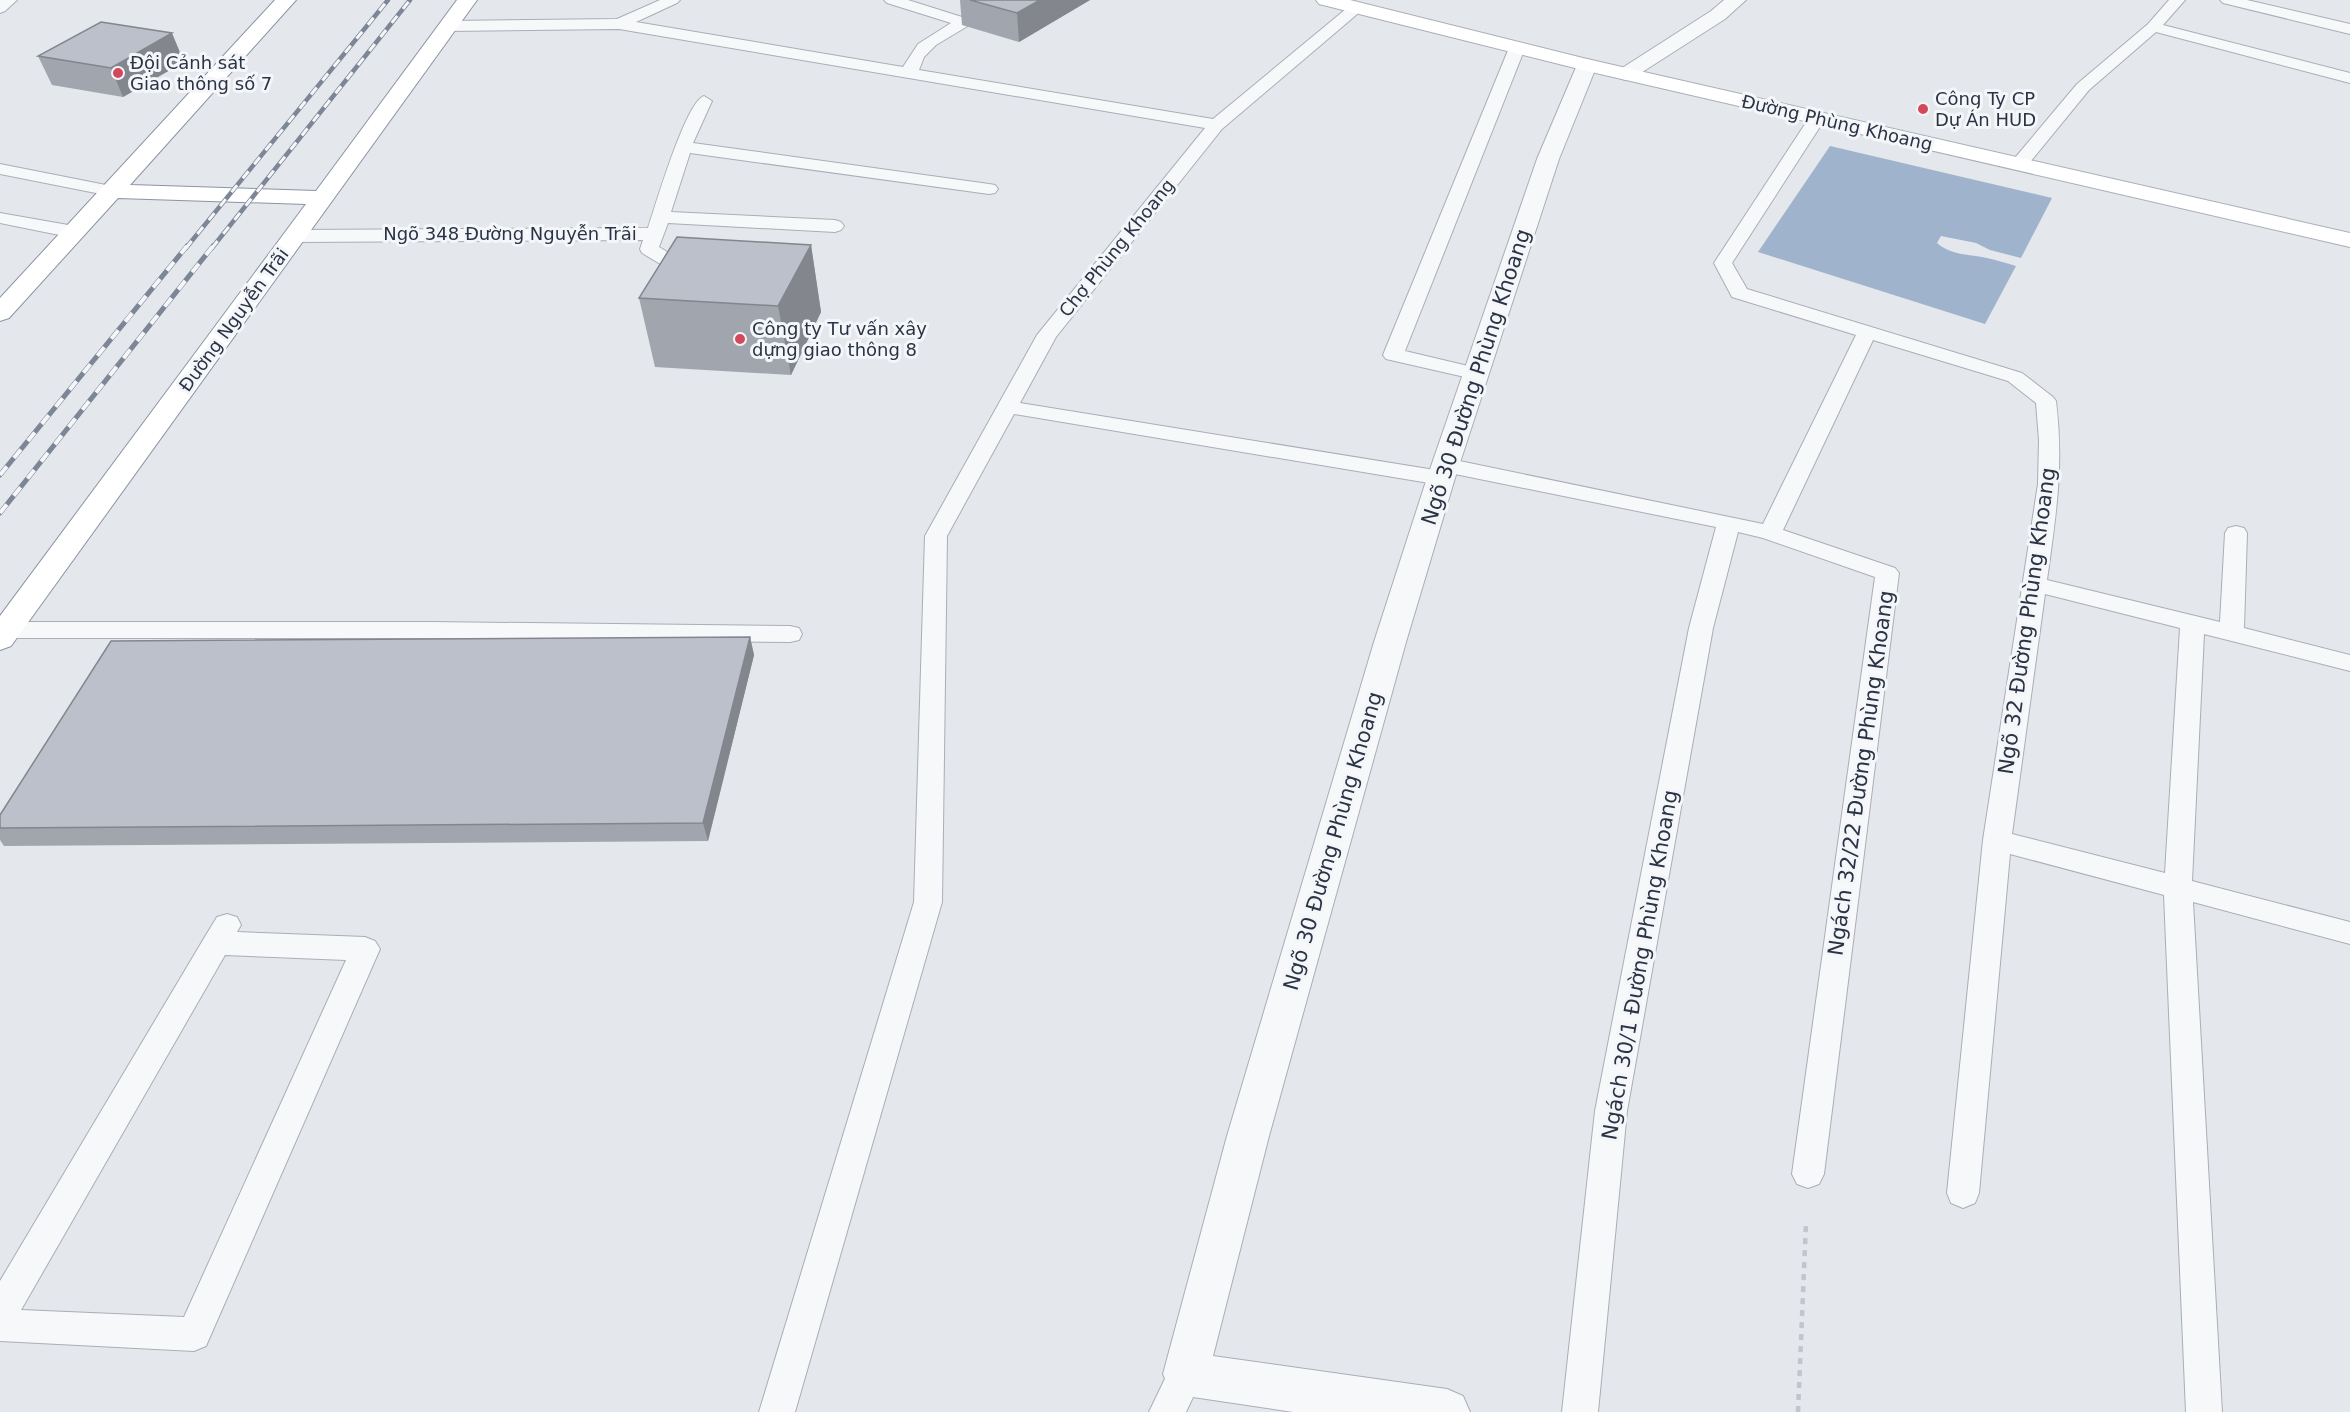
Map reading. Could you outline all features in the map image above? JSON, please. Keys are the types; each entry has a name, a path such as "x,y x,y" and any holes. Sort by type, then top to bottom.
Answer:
{"main road":[{"path":"0,313 286,0"},
{"name":"Đường Nguyễn Trãi","path":"3,634 467,0"},
{"name":"Đường Phùng Khoang","path":"1326,0 1817,119 2020,163 2350,240"},
{"path":"111,191 324,198"}],"street":[{"path":"1626,74 1718,15 1736,0"},
{"name":"Ngõ 30 Đường Phùng Khoang","path":"1447,1412 1180,1399 1248,1136 1387,653 1443,472 1478,374 1548,159 1587,65"}],"lane":[{"path":"0,8 9,0"},
{"path":"619,24 672,0"},
{"path":"892,0 964,22"},
{"path":"910,72 912,60 924,46 1003,0"},
{"path":"2020,163 2083,87 2153,27 2177,0"},
{"path":"2228,0 2350,29"},
{"name":"Chợ Phùng Khoang","path":"777,1412 928,902 936,536 1047,335 1216,125 1357,7"},
{"path":"448,26 619,24 1216,125"},
{"path":"2153,27 2350,78"},
{"path":"1478,374 1392,356 1517,48"},
{"name":"Ngõ 348 Đường Nguyễn Trãi","path":"296,236 657,226 683,147 704,101"},
{"name":"Ngõ 32 Đường Phùng Khoang","path":"1817,119 1724,263 1739,293 2015,377 2046,401 2050,440 2049,484 1997,840 1963,1193"},
{"path":"683,147 989,189"},
{"path":"0,169 111,191"},
{"path":"0,218 74,232"},
{"path":"712,286 649,249 657,226 835,226"},
{"path":"1007,407 1443,472 1729,523 1770,534 1867,333"},
{"name":"Ngách 30/1 Đường Phùng Khoang","path":"1580,1412 1611,1111 1701,628 1729,523"},
{"path":"2232,634 2236,533"},
{"name":"Ngách 32/22 Đường Phùng Khoang","path":"1770,534 1887,573 1808,1174"},
{"path":"2034,584 2350,663"},
{"path":"2192,624 2178,889 2204,1412"},
{"path":"3,634 431,630 790,634"},
{"path":"1997,840 2350,933"},
{"path":"0,1313 221,934 365,949 194,1334 0,1325"}],"path":[{"path":"1798,1412 1808,1174"}],"water":[{"path":"1830,146 2052,198 2021,258 1990,250 1976,243 1941,236 1937,243 1955,252 2016,266 1985,324 1758,252"}],"building":[{"path":"970,0 1040,0 1017,13"},
{"path":"101,22 172,33 111,68 38,56"},
{"path":"677,237 811,245 778,306 639,298"},
{"path":"750,637 703,823 0,828 0,815 111,641"}],"railway":[{"path":"186,248 388,0"},
{"path":"212,248 410,0"},
{"path":"0,475 187,246"},
{"path":"0,513 213,246"}],"place":[{"name":"Đội Cảnh sát Giao thông số 7","path":"118,73"},
{"name":"Công Ty CP Dự Án HUD","path":"1923,109"},
{"name":"Công ty Tư vấn xây dựng giao thông 8","path":"740,339"}]}
